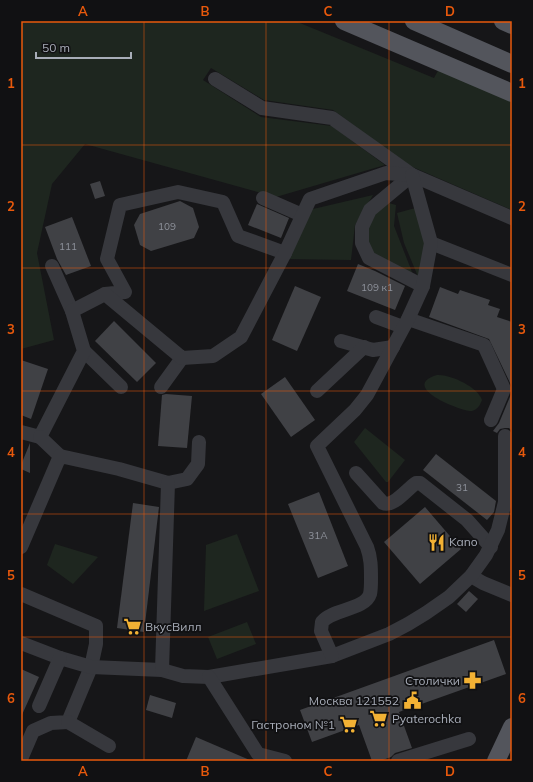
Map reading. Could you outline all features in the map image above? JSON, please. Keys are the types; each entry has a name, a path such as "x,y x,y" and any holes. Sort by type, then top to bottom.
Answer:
{"main road":[{"path":"344,21 512,93"},
{"path":"414,21 512,64"},
{"path":"503,21 512,25"},
{"path":"496,761 510,732 512,718"}],"lane":[{"path":"215,79 262,108 332,118 412,175 512,218"},
{"path":"105,294 182,358 213,356 241,336 285,253 310,199 386,173 412,175"},
{"path":"332,656 321,631 322,622 328,617 360,604 367,599 370,593 371,562 367,548 317,446 355,410 378,377 423,286 431,243 412,175"},
{"path":"412,175 370,210 362,227 362,243 369,258 423,286"},
{"path":"72,311 105,294 125,292 107,259 120,205 178,192 223,202 238,236 285,253"},
{"path":"263,198 302,215"},
{"path":"431,243 512,275"},
{"path":"52,266 72,311 84,351 121,387"},
{"path":"376,317 406,323 484,345 504,389 491,420"},
{"path":"341,341 373,350 393,347"},
{"path":"317,391 364,347"},
{"path":"40,436 84,351"},
{"path":"161,387 182,358"},
{"path":"21,432 40,436 60,456 168,483 187,479 198,464 199,442"},
{"path":"505,436 505,502"},
{"path":"21,547 60,456"},
{"path":"356,473 386,505 392,503 416,483 420,483 467,520 491,547"},
{"path":"162,670 168,483"},
{"path":"21,643 60,658 91,667 162,670 184,676 209,677 332,656 389,634 426,613 449,597 471,576 491,547 498,516 512,489"},
{"path":"471,576 512,595"},
{"path":"21,594 96,626 96,644 91,667 68,722"},
{"path":"39,706 60,658"},
{"path":"209,677 257,758 285,761"},
{"path":"21,759 32,731 51,723 68,722 109,746"},
{"path":"398,761 469,739"}],"shaded area":[{"path":"21,21 295,21 434,78 440,67 512,102 512,210 408,165 333,110 264,100 211,68 203,80 261,117 332,126 385,165 276,197 85,144 52,184 37,253 54,340 21,349"},
{"path":"373,195 355,225 351,260 286,259 313,209"},
{"path":"385,202 396,205 394,226 414,277 370,253 367,242 368,222"},
{"path":"419,207 430,243 419,279 404,243 397,213"},
{"path":"437,375 443,375 456,379 475,390 482,400 478,407 472,411 467,411 447,404 429,392 425,386 427,380"},
{"path":"365,428 405,460 388,482 386,482 354,442"},
{"path":"237,534 259,591 204,611 206,545"},
{"path":"55,544 98,557 73,584 47,565"},
{"path":"247,622 256,644 217,659 208,637"}],"building":[{"path":"100,181 105,196 95,199 90,184"},
{"path":"180,201 193,208 199,227 194,238 151,251 140,245 134,225 140,214"},
{"path":"257,204 289,218 281,238 248,225"},
{"path":"72,217 91,266 66,275 57,259 45,227"},
{"path":"358,264 405,286 395,310 347,291"},
{"path":"295,286 321,297 297,351 272,340"},
{"path":"440,287 458,294 460,290 490,300 488,305 500,309 497,317 512,322 512,387 489,339 429,317"},
{"path":"114,321 156,363 137,382 95,341"},
{"path":"21,360 48,369 31,419 21,415"},
{"path":"285,377 315,420 291,437 261,394"},
{"path":"512,392 512,431 509,428 505,428 500,429 497,433 493,431 499,423"},
{"path":"162,395 192,396 187,448 158,446"},
{"path":"30,443 30,473 21,469 21,465"},
{"path":"436,454 496,501 494,512 487,520 423,470"},
{"path":"319,492 348,566 318,578 288,504"},
{"path":"133,503 159,507 144,632 117,628"},
{"path":"425,507 461,549 420,584 384,542"},
{"path":"469,591 478,599 466,612 457,604"},
{"path":"494,640 506,674 399,712 412,748 395,753 391,757 380,761 372,761 359,725 312,742 300,710"},
{"path":"21,669 39,677 21,717"},
{"path":"150,695 176,703 172,718 146,710"},
{"path":"196,737 252,761 186,761"}],"place":[{"name":"Kano","path":"436,542"},
{"name":"ВкусВилл","path":"132,627"},
{"name":"Столички","path":"473,681"},
{"name":"Москва 121552","path":"412,701"},
{"name":"Pyaterochka","path":"379,719"},
{"name":"Гастроном №1","path":"348,725"}]}
